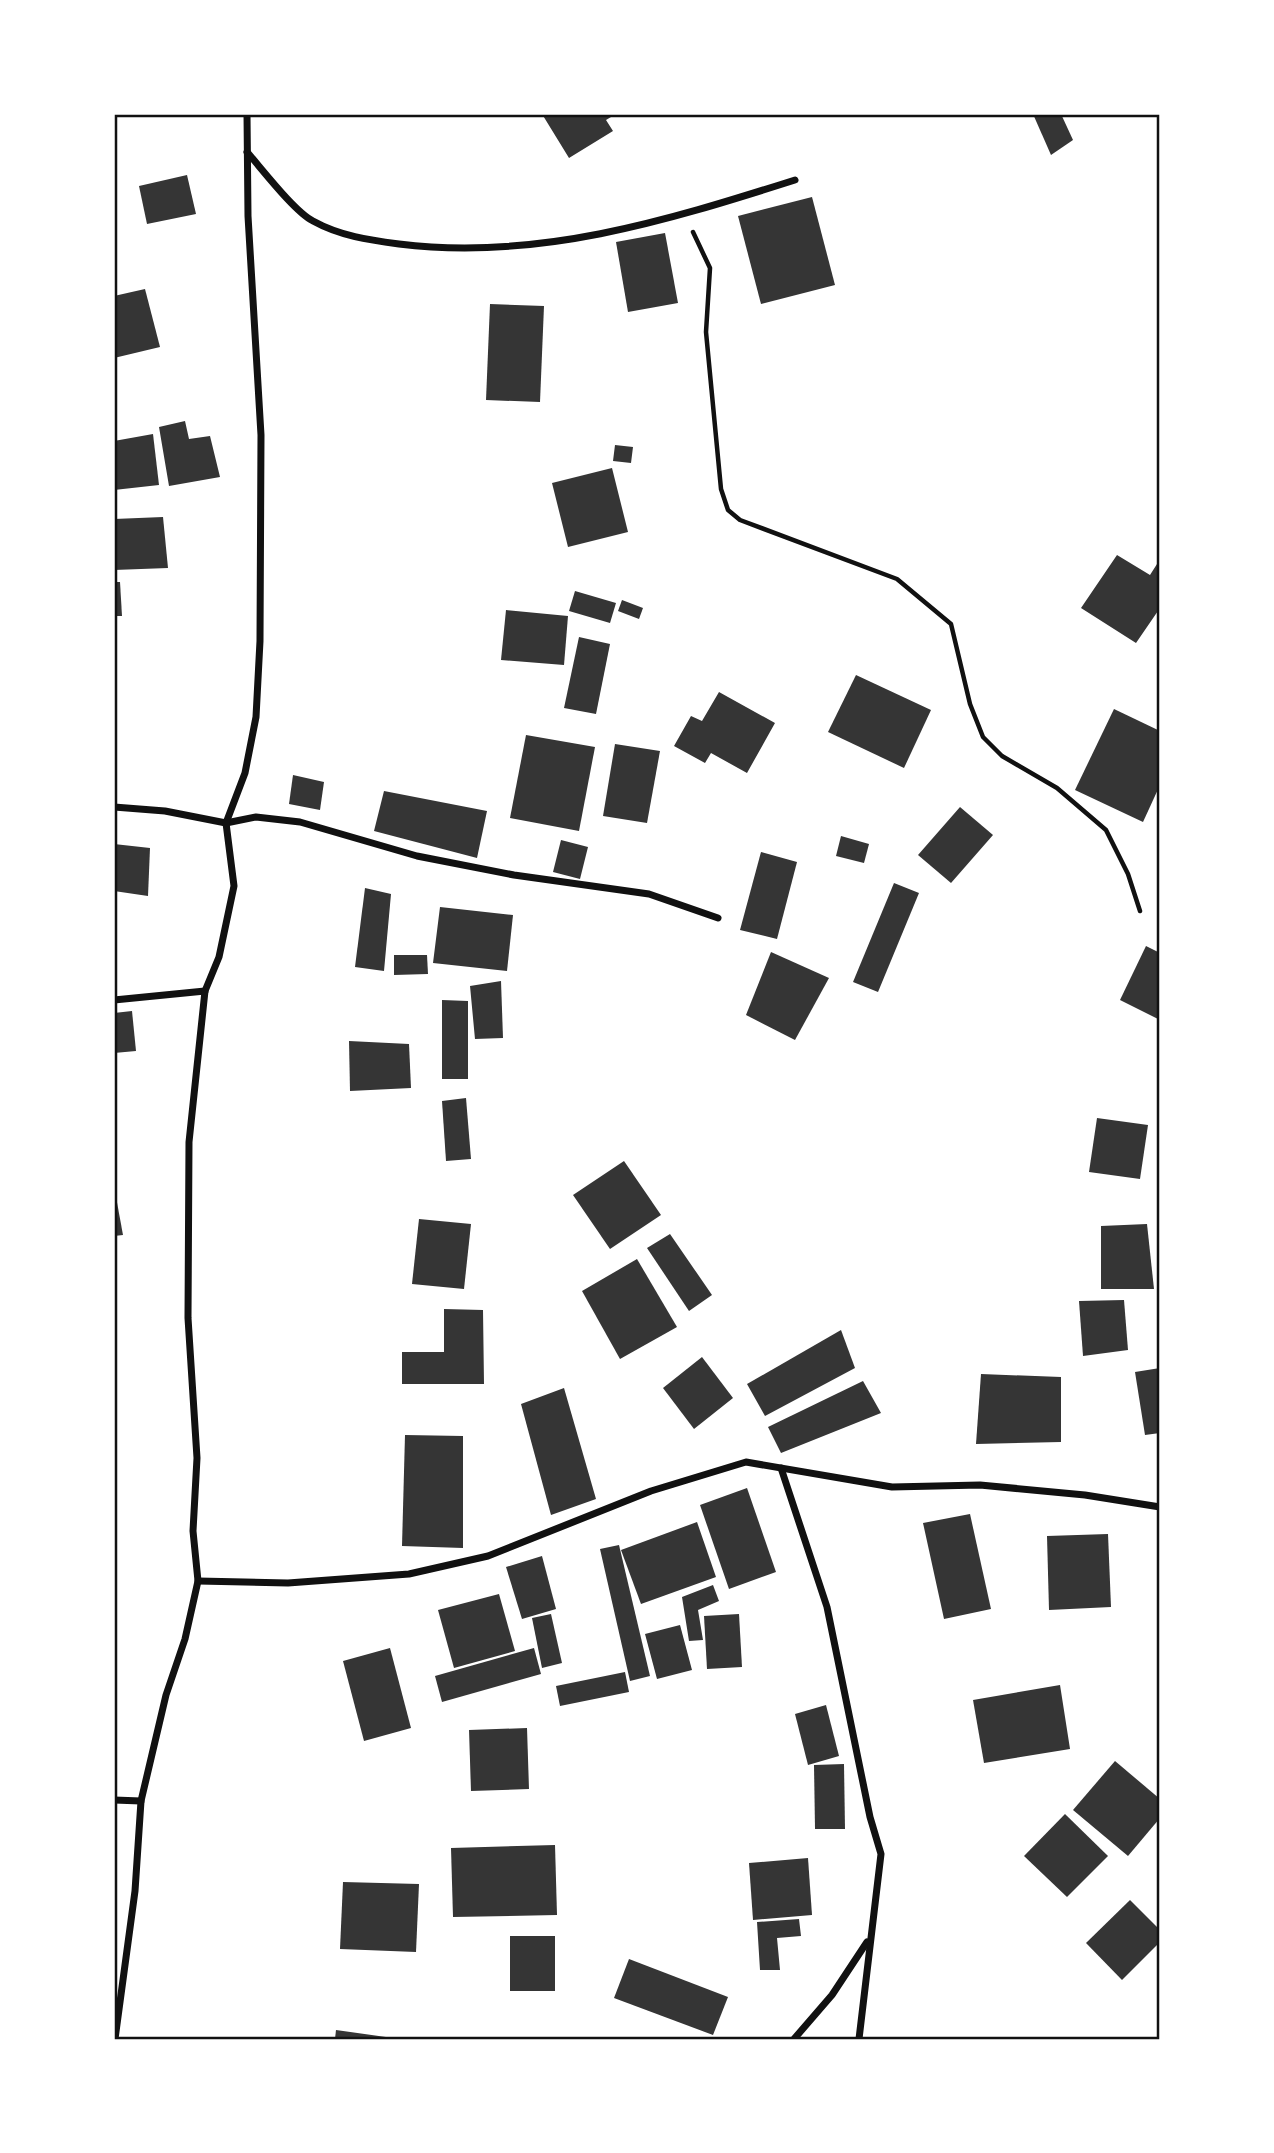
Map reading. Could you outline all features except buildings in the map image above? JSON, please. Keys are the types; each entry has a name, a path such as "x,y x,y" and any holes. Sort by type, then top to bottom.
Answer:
{"street":[{"path":"116,2039 133,1909 141,1801 166,1695 185,1639 198,1581 193,1531 197,1458 188,1318 189,1142 205,991 219,957 234,886 226,823 246,773 256,717 260,641 261,435 246,151 247,114"},
{"path":"246,151 310,220 353,238 474,249 577,241 685,215 795,180"},
{"path":"114,807 165,811 226,823 256,817 300,822 417,856 514,876 649,894 718,918"},
{"path":"114,1000 205,991"},
{"path":"198,1581 288,1583 409,1574 488,1556 651,1491 746,1462 892,1487 993,1486 1160,1507"},
{"path":"781,1468 827,1607 870,1817 881,1853 859,2039"},
{"path":"114,1800 141,1801"},
{"path":"794,2039 832,1995 869,1938"}],"path":[{"path":"685,215 710,268 706,332 721,489 728,510 740,520 774,535 897,579 951,624 970,704 983,737 1002,756 1057,788 1106,830 1128,874 1140,911"}]}
